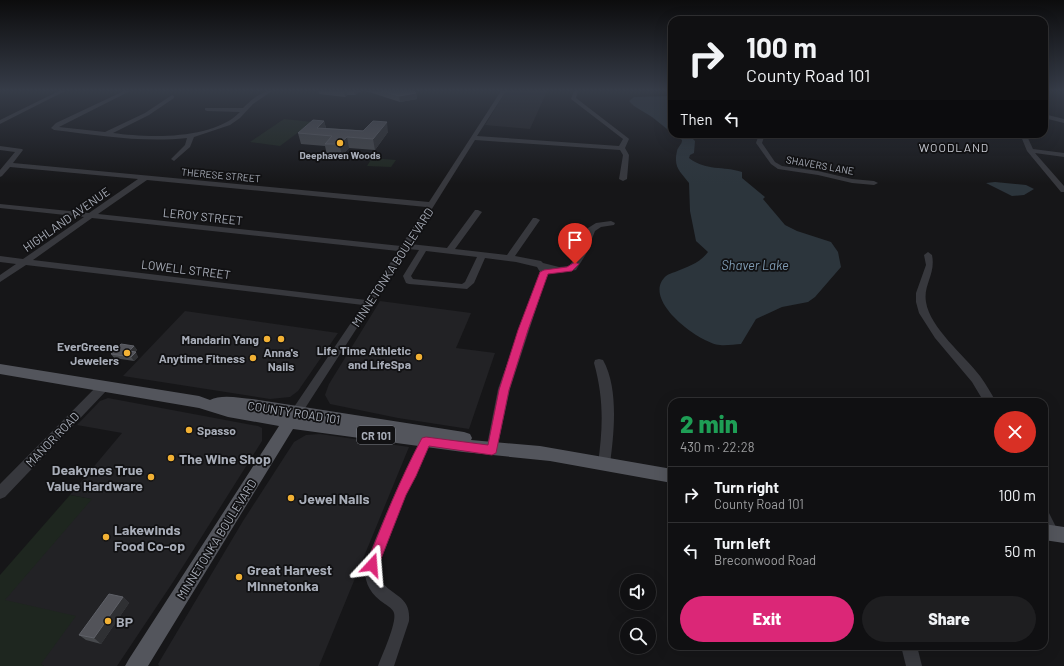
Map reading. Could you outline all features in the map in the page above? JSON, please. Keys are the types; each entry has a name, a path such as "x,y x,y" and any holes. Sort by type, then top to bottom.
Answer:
{"main road":[{"name":"COUNTY ROAD 101","path":"0,369 205,404 228,411 403,427 493,447"},
{"name":"COUNTY ROAD 101","path":"292,417 426,442 493,447 668,475"},
{"name":"MINNETONKA BOULEVARD","path":"136,666 292,417"}],"street":[{"path":"62,122 54,128 105,135 166,138 191,136 210,131 231,122"},
{"path":"105,135 131,122"},
{"name":"MINNETONKA BOULEVARD","path":"292,417 369,303 484,122"},
{"path":"606,122 626,137 626,141 622,148"},
{"path":"174,159 188,146 191,136"},
{"path":"474,138 622,148"},
{"name":"SHAVERS LANE","path":"761,138 759,143 762,149 773,163 780,168 818,173 852,181 874,184"},
{"path":"1024,138 1029,150 1040,166 1064,190"},
{"path":"0,148 20,150 0,175"},
{"path":"622,148 626,155 623,179"},
{"path":"1029,150 1064,155"},
{"name":"THERESE STREET","path":"8,165 432,205"},
{"name":"HIGHLAND AVENUE","path":"0,279 145,178"},
{"name":"LEROY STREET","path":"0,206 404,248 424,248 510,258 538,263 559,270"},
{"path":"450,251 478,212"},
{"path":"510,258 536,220"},
{"path":"544,272 573,268 582,254 590,233 594,227 611,223"},
{"path":"424,248 407,276 409,281 464,287 469,283 482,255"},
{"path":"928,255 930,265 921,292 921,302 924,313 939,336 976,379 988,398"},
{"name":"LOWELL STREET","path":"0,258 369,303"},
{"path":"493,447 504,390 523,330 544,272 538,263"},
{"path":"599,363 609,406 609,430 604,464"},
{"name":"MANOR ROAD","path":"1,491 104,386"},
{"path":"386,666 399,630 402,618 401,609 397,604 380,593 375,586 372,576 372,565 400,493 426,442"},
{"path":"1048,525 1053,534"},
{"path":"910,650 914,666"}],"shaded area":[{"path":"279,122 312,122 280,146 250,142"},
{"path":"487,122 533,122 530,129 485,125"},
{"path":"372,158 396,160 391,167 367,166"},
{"path":"380,301 471,313 456,348 495,353 469,429 398,418 330,404 325,395 329,384"},
{"path":"185,311 338,333 298,391 290,397 270,399 123,376"},
{"path":"108,398 258,426 262,428 262,441 175,579 117,666 44,666 40,664 4,600 91,499 70,495 122,433 77,425 100,401"},
{"path":"320,434 409,447 319,666 159,666 158,664 243,521 294,442 306,435"},
{"path":"70,495 92,499 5,600 76,616 41,664 44,666 0,666 0,575"}],"water":[{"path":"658,122 668,122 668,130"},
{"name":"Shaver Lake","path":"679,138 692,138 695,141 694,153 690,155 689,158 708,167 742,172 742,178 765,197 763,199 785,225 797,231 831,242 838,252 841,267 815,297 808,302 782,307 756,319 741,344 720,345 699,337 675,318 666,307 661,296 660,285 666,276 693,264 705,256 708,252 696,241 690,211 689,183 678,169 676,162 677,151 682,140"},
{"path":"995,182 1026,185 1034,189 1024,195 1012,196 986,183"}],"building":[{"path":"311,122 323,122 317,128 363,131 372,122 387,122 373,139 347,137 339,144 325,144 332,136 298,133"},
{"path":"121,344 134,346 129,351 136,352 131,357 111,354"},
{"path":"109,594 123,597 94,638 79,635"}],"place":[{"name":"Deephaven Woods","path":"340,143"},
{"name":"Mandarin Yang","path":"267,339"},
{"name":"Anna's Nails","path":"281,339"},
{"name":"EverGreene Jewelers","path":"127,353"},
{"name":"Life Time Athletic and LifeSpa","path":"419,357"},
{"name":"Anytime Fitness","path":"253,358"},
{"name":"Spasso","path":"189,430"},
{"name":"The Wine Shop","path":"171,458"},
{"name":"Deakynes True Value Hardware","path":"151,477"},
{"name":"Jewel Nails","path":"291,498"},
{"name":"Lakewinds Food Co-op","path":"106,537"},
{"name":"Great Harvest Minnetonka","path":"239,577"},
{"name":"BP","path":"108,621"}],"district":[{"name":"WOODLAND","path":"954,147"}],"route":[{"path":"372,565 376,551 400,493 426,442 492,450 504,390 523,330 544,272 573,268 575,264"}]}
